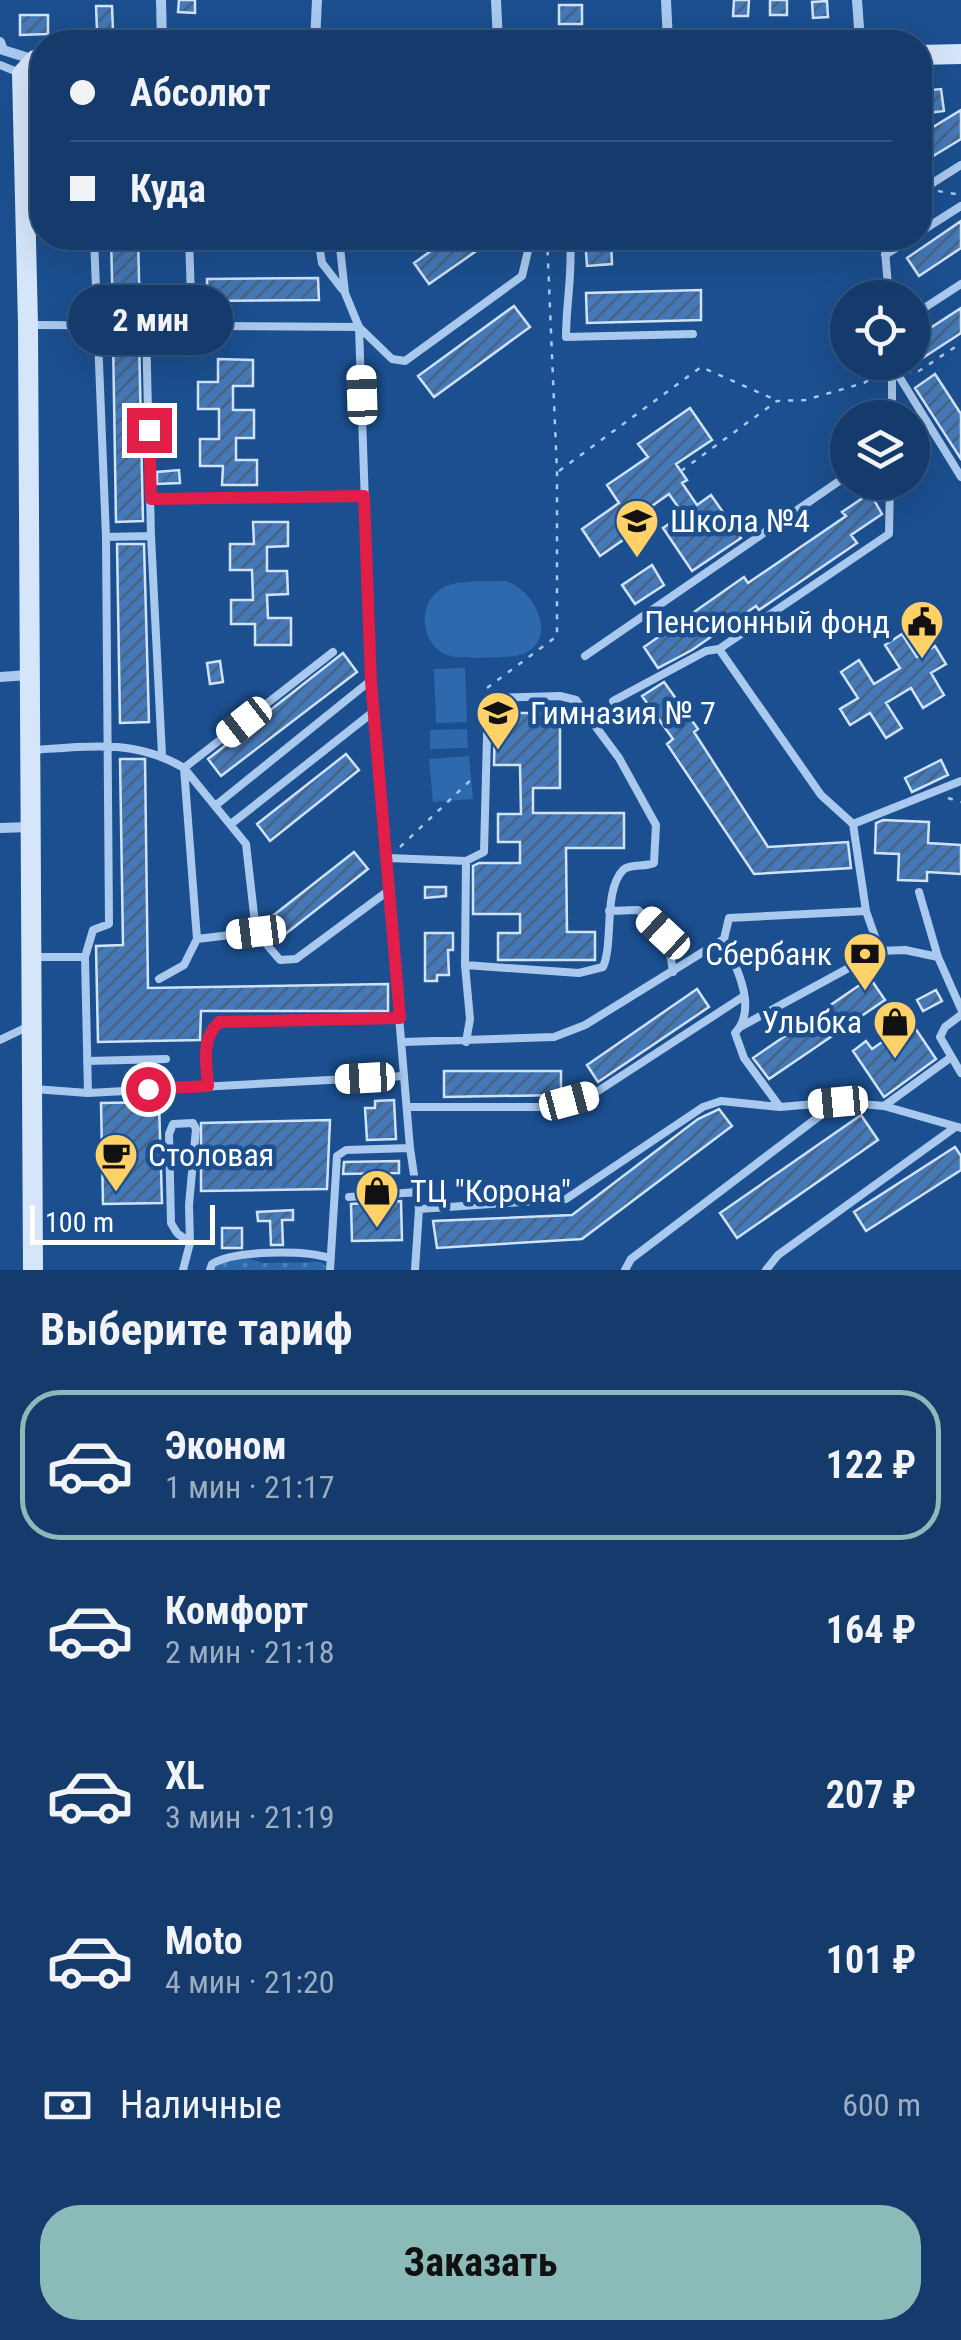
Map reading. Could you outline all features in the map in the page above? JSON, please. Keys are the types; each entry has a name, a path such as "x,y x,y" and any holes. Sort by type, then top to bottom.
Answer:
{"main road":[{"path":"932,55 961,54"},
{"path":"30,220 32,1270"}],"street":[{"path":"161,0 162,30"},
{"path":"316,30 317,0"},
{"path":"496,0 497,30"},
{"path":"666,0 667,30"},
{"path":"857,0 859,30"},
{"path":"0,42 4,50 30,63"},
{"path":"0,676 28,675"},
{"path":"0,828 30,827"}],"lane":[{"path":"0,65 30,64"},
{"path":"932,183 961,165"},
{"path":"932,224 961,206"},
{"path":"88,1093 85,957 93,930 109,924 106,537 95,250"},
{"path":"189,250 192,326"},
{"path":"320,250 322,263 345,293"},
{"path":"340,250 345,293 359,328 371,681 410,1148 420,1209 415,1270"},
{"path":"28,324 359,328 392,359 406,361 522,276 528,250"},
{"path":"571,250 573,274 566,296 566,338 693,334"},
{"path":"885,250 887,280"},
{"path":"885,255 893,250"},
{"path":"930,304 961,284"},
{"path":"146,327 162,755"},
{"path":"902,380 961,477"},
{"path":"585,656 830,487"},
{"path":"151,499 364,496"},
{"path":"613,700 706,651 719,650 889,534 890,500"},
{"path":"106,537 152,536"},
{"path":"719,650 821,796 853,824 866,911 880,951"},
{"path":"184,768 333,652"},
{"path":"215,806 371,681"},
{"path":"388,858 466,861 484,852 488,698 560,696 576,700 619,758 656,825 654,863 626,867 621,873 609,911 608,956 602,967 580,973 466,965"},
{"path":"231,824 373,712"},
{"path":"30,750 107,744 136,747 162,755 184,768 246,844 256,932 280,960 296,959 388,890"},
{"path":"160,979 184,965 197,939 184,768"},
{"path":"853,824 961,781"},
{"path":"466,861 470,1018 466,1042"},
{"path":"919,892 938,956 961,1012 940,1038 961,1073"},
{"path":"609,911 638,910 663,933 670,943 673,972"},
{"path":"742,1026 741,979 724,939 729,918 866,911"},
{"path":"197,939 256,932"},
{"path":"403,1042 554,1037 584,1025 724,939"},
{"path":"780,1107 740,1051 735,1033 742,1026 880,951 905,950 938,956"},
{"path":"30,957 85,957"},
{"path":"407,1107 547,1107 592,1095 744,996"},
{"path":"208,1086 205,1048 211,1030 219,1022 400,1018"},
{"path":"0,1040 30,1026"},
{"path":"87,1061 166,1058"},
{"path":"884,1106 950,1058"},
{"path":"29,1089 88,1093 404,1076"},
{"path":"420,1209 566,1200 703,1107 721,1101 780,1107 838,1102 884,1106 958,1128"},
{"path":"626,1270 630,1259 838,1102"},
{"path":"182,1270 190,1243 189,1204 196,1130 192,1123 173,1124 169,1134 171,1223 190,1243"},
{"path":"766,1270 778,1256 958,1128"},
{"path":"330,1270 337,1156 346,1150 410,1148"},
{"path":"349,1197 416,1192"},
{"path":"210,1270 219,1259 246,1256 313,1254 330,1258"}],"path":[{"path":"486,689 557,636 557,472 548,250"},
{"path":"930,363 961,343"},
{"path":"557,472 701,368 777,401 805,400 868,380"},
{"path":"681,470 777,401"},
{"path":"388,858 481,771"}],"shaded area":[{"path":"506,581 525,593 538,613 541,624 536,645 521,655 492,658 456,657 435,647 425,626 428,604 434,594 458,583"},
{"path":"465,668 467,722 436,723 434,669"},
{"path":"467,729 468,748 430,749 430,730"},
{"path":"469,756 473,799 433,802 429,759"},
{"path":"251,1259 262,1263 321,1262 330,1270 214,1270 225,1260"}],"building":[{"path":"179,0 195,0 195,13 178,12"},
{"path":"734,0 749,0 748,16 733,16"},
{"path":"770,0 787,0 787,15 770,15"},
{"path":"827,1 828,17 813,18 812,2"},
{"path":"559,5 582,5 582,24 559,24"},
{"path":"96,6 112,6 113,30 97,30"},
{"path":"20,15 48,15 48,30 30,30 30,35 20,35"},
{"path":"941,89 944,111 932,112 932,90"},
{"path":"961,110 961,139 932,157 932,128"},
{"path":"961,221 961,248 919,276 907,258 919,250 932,250 932,241"},
{"path":"111,250 138,250 140,317 113,318"},
{"path":"432,250 478,250 429,284 414,263"},
{"path":"586,250 611,250 612,264 587,266"},
{"path":"318,278 319,300 207,301 207,279"},
{"path":"701,290 701,320 587,323 586,293"},
{"path":"514,306 530,327 434,397 418,376"},
{"path":"961,308 961,333 930,353 930,328"},
{"path":"139,337 143,521 116,522 113,338"},
{"path":"218,359 253,360 253,386 233,386 233,410 254,410 254,438 236,438 236,460 257,460 257,485 222,485 223,466 200,466 200,439 219,439 219,409 198,409 198,382 218,382"},
{"path":"935,374 961,414 961,459 930,411 930,400 923,400 915,388"},
{"path":"690,408 712,440 676,464 687,480 682,483 697,505 711,495 741,538 692,571 663,528 683,514 669,494 642,513 649,522 600,556 582,529 619,503 607,485 648,457 638,444"},
{"path":"179,470 180,483 157,484 157,472"},
{"path":"860,500 874,500 882,514 851,535 857,543 759,610 756,606 658,668 644,647 744,577 748,583 846,516 842,512"},
{"path":"253,522 288,522 288,546 267,547 267,571 287,571 288,594 267,595 268,618 291,618 291,645 255,645 255,624 231,624 231,600 253,600 252,570 230,570 230,544 254,544"},
{"path":"117,544 144,544 149,722 120,723"},
{"path":"652,565 664,585 635,604 622,585"},
{"path":"902,634 917,657 935,646 946,664 931,673 944,695 923,708 911,688 886,703 902,728 886,738 870,713 850,725 840,709 858,698 841,672 859,660 874,684 900,668 885,645"},
{"path":"343,653 357,672 221,776 208,759"},
{"path":"220,661 223,682 210,684 207,663"},
{"path":"664,682 698,729 694,732 768,847 848,842 851,868 754,874 667,744 673,739 642,696"},
{"path":"495,713 544,713 545,717 560,717 560,788 533,788 533,813 624,813 624,848 566,848 567,932 595,932 595,960 498,960 498,933 520,933 520,914 473,914 473,866 520,863 520,842 498,842 498,814 521,814 520,765 494,765"},
{"path":"346,754 359,770 270,841 257,824"},
{"path":"120,759 145,759 148,988 388,984 388,1011 201,1011 200,1040 98,1042 96,946 123,945"},
{"path":"941,760 948,775 912,792 905,778"},
{"path":"929,822 928,843 961,845 961,874 927,872 927,881 898,880 899,854 875,853 876,823"},
{"path":"354,852 368,869 279,939 265,922"},
{"path":"425,887 446,887 446,896 425,898"},
{"path":"425,933 453,933 453,950 448,950 449,975 437,975 437,981 425,981"},
{"path":"870,978 885,1000 769,1079 753,1058"},
{"path":"697,989 709,1007 598,1082 587,1065"},
{"path":"936,990 942,1001 923,1011 917,1000"},
{"path":"911,1022 936,1059 884,1097 853,1051 866,1041 872,1049"},
{"path":"444,1071 561,1071 561,1095 444,1097"},
{"path":"394,1100 396,1139 367,1140 365,1108 375,1108 375,1101"},
{"path":"159,1102 162,1203 103,1204 101,1103"},
{"path":"719,1109 732,1126 582,1239 437,1248 433,1221 572,1215 698,1119"},
{"path":"861,1115 878,1140 737,1238 720,1213"},
{"path":"330,1120 327,1189 201,1191 201,1123"},
{"path":"955,1147 961,1156 961,1170 866,1231 854,1212"},
{"path":"399,1161 399,1173 343,1174 344,1162"},
{"name":"ТЦ \"Корона\"","path":"401,1201 402,1240 352,1241 351,1204"},
{"path":"293,1210 293,1220 282,1220 283,1245 271,1245 270,1221 258,1221 257,1212"},
{"path":"222,1228 242,1228 242,1248 222,1248"}],"place":[{"name":"Школа №4","path":"637,559"},
{"name":"Пенсионный фонд","path":"922,660"},
{"name":"Гимназия № 7","path":"498,751"},
{"name":"Сбербанк","path":"865,992"},
{"name":"Улыбка","path":"895,1060"},
{"name":"Столовая","path":"116,1193"},
{"name":"ТЦ \"Корона\"","path":"377,1229"}],"route":[{"path":"148,1089 208,1086 205,1048 211,1030 219,1022 400,1018 373,712 364,496 151,499 149,430"}]}
